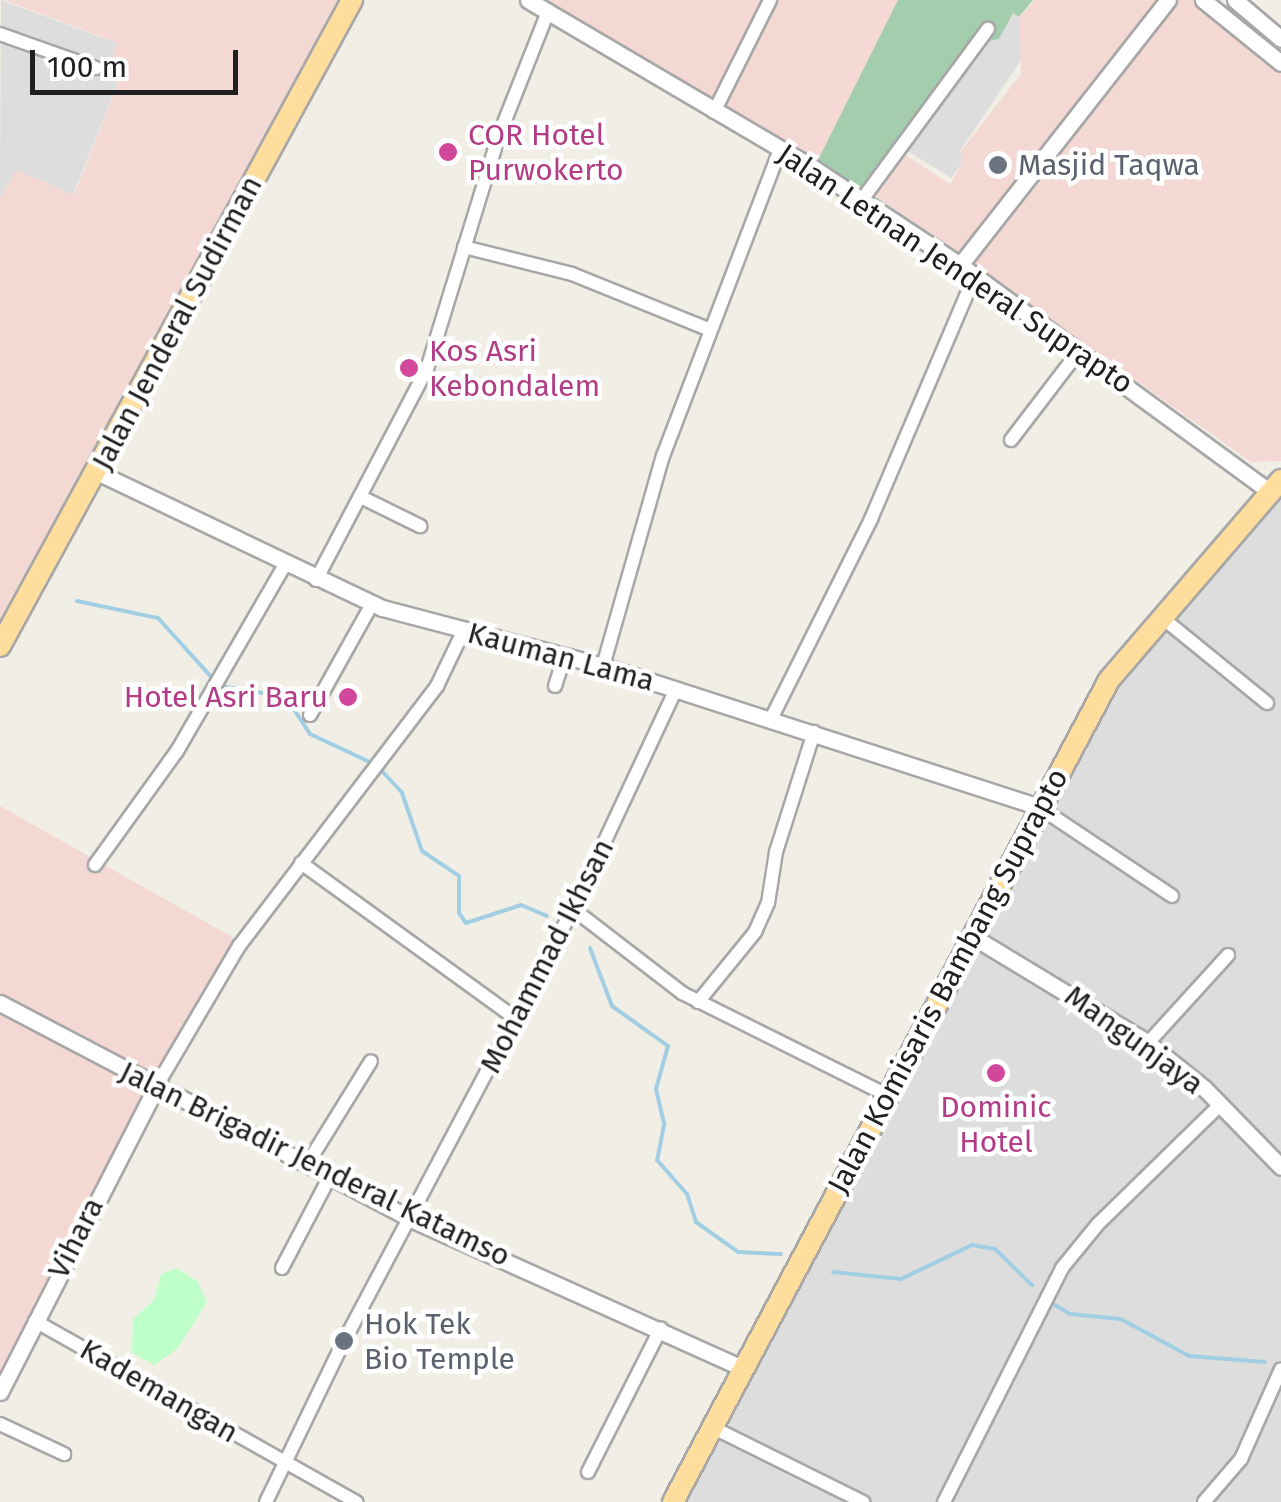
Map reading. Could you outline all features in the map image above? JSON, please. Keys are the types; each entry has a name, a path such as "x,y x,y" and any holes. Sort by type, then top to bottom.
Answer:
{"main road":[{"name":"Jalan Jenderal Sudirman","path":"0,646 352,0"},
{"name":"Jalan Komisaris Bambang Suprapto","path":"672,1502 970,935 1109,680 1160,616 1276,486"}],"street":[{"name":"Jalan Letnan Jenderal Suprapto","path":"528,0 780,149 960,265 1276,486"},
{"path":"714,112 770,0"},
{"path":"960,265 1168,0"},
{"path":"1203,0 1281,63"},
{"path":"1236,0 1279,32"},
{"path":"316,580 427,369 498,138 548,12"},
{"path":"861,201 988,28"},
{"path":"0,34 96,68"},
{"path":"603,666 663,456 708,329 780,149"},
{"path":"464,247 572,274 708,329"},
{"path":"771,719 872,520 975,276"},
{"path":"1012,440 1079,350"},
{"name":"Kauman Lama","path":"97,472 372,604 603,666 1039,807"},
{"path":"362,498 420,526"},
{"path":"95,864 217,683 285,565"},
{"path":"310,714 372,604"},
{"path":"1160,616 1267,702"},
{"path":"156,1087 239,946 437,686 464,630"},
{"path":"555,686 564,658"},
{"name":"Mohammad Ikhsan","path":"266,1502 283,1462 573,909 676,689"},
{"path":"698,1002 755,932 768,902 776,852 814,732"},
{"path":"1039,807 1172,896"},
{"path":"301,863 516,1018"},
{"path":"573,909 698,1002 887,1096"},
{"name":"Mangunjaya","path":"970,935 1148,1044 1221,1104 1281,1168"},
{"path":"1148,1044 1228,955"},
{"name":"Jalan Brigadir Jenderal Katamso","path":"0,1002 412,1220 661,1328 743,1368"},
{"path":"306,1166 372,1060"},
{"name":"Vihara","path":"0,1392 156,1087"},
{"path":"944,1502 1062,1268 1098,1224 1221,1104"},
{"path":"282,1268 329,1178"},
{"name":"Kademangan","path":"36,1321 356,1502"},
{"path":"588,1472 661,1328"},
{"path":"1204,1502 1241,1459 1281,1369"},
{"path":"0,1424 64,1454"},
{"path":"712,1427 863,1502"}],"shaded area":[{"path":"1,0 117,43 110,67 122,72 73,195 16,170 0,198"},
{"path":"4,0 352,0 0,652 0,198 16,170 74,195 122,73 110,67 116,42"},
{"path":"528,0 898,0 814,168"},
{"path":"1034,0 1203,0 1281,63 1281,461 1251,462 869,191 899,151 950,184 962,164 961,151 1021,74 1019,18"},
{"path":"1014,13 1040,32 960,151 967,157 951,178 898,145 970,44"},
{"path":"1270,489 1281,498 1281,1502 673,1502 1138,646"},
{"path":"0,806 241,942 147,1087 89,1058 145,1089 0,1393"}],"green space":[{"path":"898,0 1033,0 1019,17 1013,13 999,39 970,45 862,200 814,168"},
{"path":"176,1268 197,1281 207,1302 177,1349 154,1365 132,1353 133,1319 154,1300 161,1274"}],"waterway":[{"path":"77,601 158,618 214,680"},
{"path":"221,686 286,697 310,734 372,763"},
{"path":"380,769 402,793 422,851 459,876 459,913 466,923 521,905 547,916"},
{"path":"590,948 612,1006 668,1046 656,1089 664,1125 657,1160 687,1194 696,1222 738,1252 781,1254"},
{"path":"833,1272 901,1279 972,1245 995,1249 1032,1285"},
{"path":"1055,1305 1070,1314 1121,1319 1189,1356 1265,1362"}],"place":[{"name":"COR Hotel Purwokerto","path":"448,152"},
{"name":"Masjid Taqwa","path":"998,165"},
{"name":"Kos Asri Kebondalem","path":"409,368"},
{"name":"Hotel Asri Baru","path":"348,697"},
{"name":"Dominic Hotel","path":"996,1073"},
{"name":"Hok Tek Bio Temple","path":"344,1341"}]}
